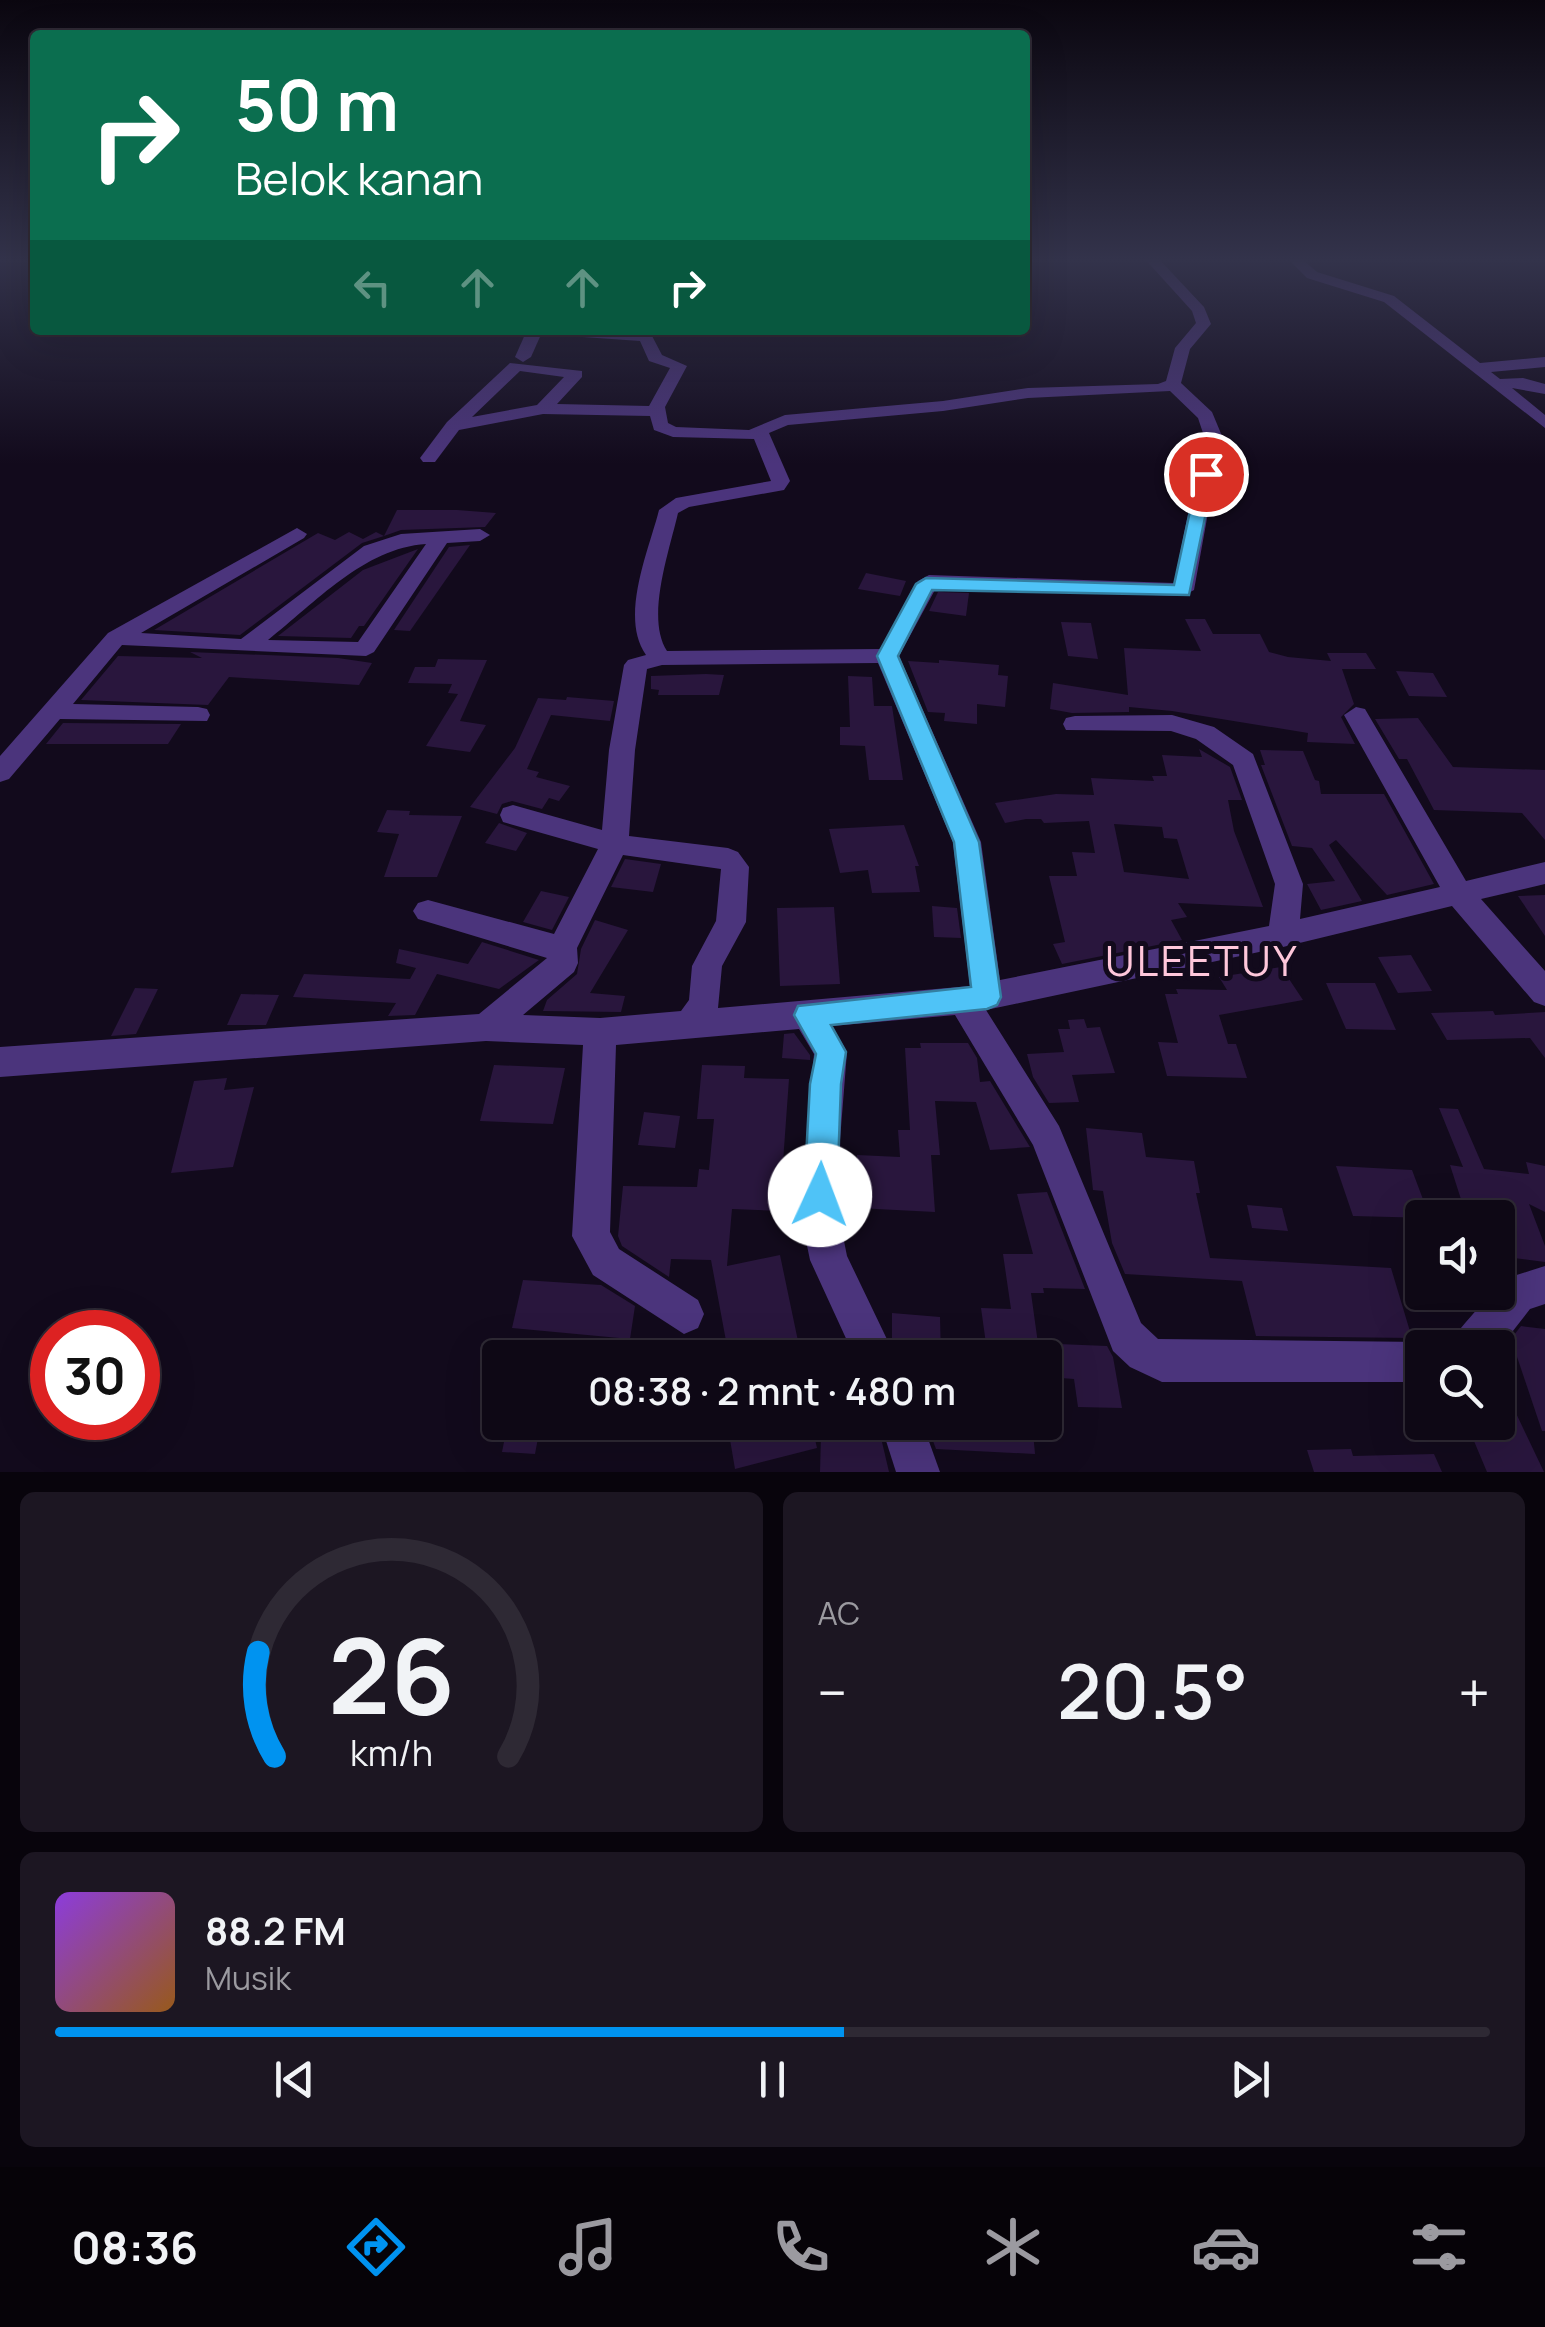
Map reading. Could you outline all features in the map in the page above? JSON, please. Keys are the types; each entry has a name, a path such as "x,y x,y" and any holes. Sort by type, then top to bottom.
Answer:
{"street":[{"path":"1172,389 1184,348 1202,327"},
{"path":"1424,327 1545,423"},
{"path":"522,357 533,335"},
{"path":"631,335 646,336 655,358 679,366 657,410 660,426 669,432 750,435 784,420 943,406 1028,393 1172,389 1206,416 1214,436 1182,591 929,581 887,656"},
{"path":"1479,368 1545,362"},
{"path":"429,458 453,426 516,366 576,374 543,409"},
{"path":"1498,384 1523,383 1545,389"},
{"path":"453,426 543,409 657,410"},
{"path":"662,658 652,650 645,624 669,510 683,502 777,486 781,481 760,432"},
{"path":"0,773 116,638 298,534"},
{"path":"246,646 371,550 401,540 480,535"},
{"path":"116,638 358,652 366,647 441,538"},
{"path":"486,1028 562,964 562,948 615,844 633,670 644,661 662,658 887,656"},
{"path":"887,656 967,842 975,999 1047,1137 1127,1337 1134,1346 1162,1362 1405,1362"},
{"path":"50,711 198,715"},
{"path":"1356,715 1459,894 1545,994"},
{"path":"1075,724 1172,723 1204,734 1244,760 1289,884 1283,935"},
{"path":"513,814 615,844 713,856 735,866 731,922 708,966 705,1004 689,1026"},
{"path":"0,1062 486,1028 600,1032 975,999 1283,935 1545,874"},
{"path":"428,911 562,948"},
{"path":"808,1015 831,1052 824,1102 820,1195 824,1236 834,1270 867,1340"},
{"path":"600,1032 591,1236 606,1262 684,1314"},
{"path":"1489,1330 1518,1293 1545,1285"},
{"path":"907,1440 918,1472"}],"building":[{"path":"397,510 496,513 485,527 401,530 384,536"},
{"path":"349,532 363,539 376,532 384,536 362,543 240,635 154,630 318,533 335,540"},
{"path":"470,545 410,631 394,630 449,547"},
{"path":"418,549 364,626 359,626 351,638 278,636 363,570"},
{"path":"866,573 906,581 900,596 858,589"},
{"path":"938,592 969,593 966,616 929,611"},
{"path":"1185,619 1205,619 1213,634 1260,634 1269,652 1288,657 1331,661 1327,653 1366,653 1376,669 1342,669 1354,704 1341,717 1355,744 1307,742 1308,733 1172,711 1129,707 1129,712 1072,713 1050,709 1053,683 1128,695 1124,648 1201,651"},
{"path":"1061,622 1091,623 1098,659 1068,656"},
{"path":"190,652 372,663 359,685 229,677 208,705 81,700 118,656 202,658"},
{"path":"438,659 487,660 460,721 486,725 470,752 426,746 458,694 448,693 452,684 408,683 415,667 435,667"},
{"path":"908,661 999,665 998,675 1008,676 1005,707 977,704 977,724 944,721 945,713 928,712"},
{"path":"1396,671 1433,673 1447,697 1409,696"},
{"path":"724,675 719,695 658,695 659,690 651,689 651,676"},
{"path":"848,676 872,677 874,706 892,706 903,780 869,780 865,746 840,745 840,727 850,727"},
{"path":"538,698 614,701 610,721 551,715 527,769 539,772 536,777 570,786 559,801 549,798 542,809 512,801 502,804 497,814 470,807 515,748"},
{"path":"1418,718 1453,767 1545,770 1545,840 1522,813 1434,810 1407,759 1399,759 1375,719"},
{"path":"63,723 181,724 168,744 46,744"},
{"path":"1199,749 1230,767 1242,800 1228,800 1234,831 1263,907 1178,903 1187,917 1171,920 1182,940 1062,964 1053,944 1065,942 1049,876 1077,876 1072,852 1095,853 1089,821 1044,823 1041,819 1026,819 1005,823 995,803 1056,794 1094,795 1091,778 1154,781 1152,776 1167,776 1162,755 1202,757","holes":["1114,824 1162,827 1164,838 1177,839 1189,879 1124,872"]},
{"path":"1260,750 1303,751 1315,780 1319,781 1321,794 1384,794 1434,884 1387,895 1336,840 1329,845 1362,901 1321,910 1307,884 1335,881 1312,848 1292,846 1261,765 1265,765"},
{"path":"387,810 410,811 409,815 462,816 437,877 384,877 399,834 377,832"},
{"path":"499,823 527,833 516,851 485,843"},
{"path":"904,825 919,866 915,866 920,892 872,893 868,870 840,873 829,829"},
{"path":"625,859 661,864 653,892 611,887"},
{"path":"541,891 569,897 552,930 523,922"},
{"path":"1545,895 1545,936 1518,896"},
{"path":"932,906 957,908 961,938 934,937"},
{"path":"834,907 840,984 780,986 777,908"},
{"path":"595,920 628,930 590,993 625,996 621,1012 543,1011 547,1000 577,974 581,949"},
{"path":"482,942 539,960 499,989 437,974 415,1015 388,1016 396,1003 293,997 304,974 410,979 416,968 396,963 399,949 468,964"},
{"path":"1411,955 1432,991 1398,993 1378,957"},
{"path":"1281,967 1303,1000 1219,1015 1228,1044 1236,1044 1247,1078 1167,1076 1158,1042 1178,1043 1165,994 1178,994 1176,989 1227,990 1219,977"},
{"path":"1326,983 1375,983 1396,1030 1346,1029"},
{"path":"135,988 158,989 136,1034 111,1036"},
{"path":"241,994 279,995 266,1025 227,1025"},
{"path":"1493,1011 1495,1015 1545,1012 1545,1058 1530,1038 1447,1040 1431,1013"},
{"path":"1084,1019 1087,1028 1100,1027 1115,1073 1072,1075 1079,1102 1049,1103 1033,1077 1027,1054 1064,1052 1058,1029 1070,1029 1068,1020"},
{"path":"794,1033 810,1060 782,1058 784,1034"},
{"path":"920,1043 968,1043 977,1058 980,1082 990,1081 1030,1147 990,1150 976,1102 935,1101 940,1155 931,1155 935,1212 857,1208 857,1155 900,1157 898,1130 910,1130 905,1048 921,1048"},
{"path":"494,1065 565,1068 553,1124 480,1121"},
{"path":"702,1065 745,1066 744,1078 789,1079 782,1176 802,1177 802,1212 732,1209 727,1266 780,1255 798,1340 726,1340 711,1260 671,1259 669,1277 622,1246 618,1236 623,1186 697,1187 699,1169 709,1170 714,1119 697,1119"},
{"path":"227,1078 224,1090 254,1087 233,1167 171,1173 194,1081"},
{"path":"1439,1108 1458,1109 1484,1169 1529,1174 1526,1162 1545,1166 1545,1212 1529,1204 1545,1246 1545,1262 1515,1258 1515,1200 1461,1200 1450,1165 1463,1167"},
{"path":"644,1112 680,1116 675,1148 638,1145"},
{"path":"1086,1128 1142,1133 1146,1157 1194,1161 1200,1193 1196,1193 1210,1258 1391,1268 1410,1330 1405,1330 1405,1338 1256,1336 1242,1281 1125,1274 1112,1243 1103,1191 1093,1190"},
{"path":"1336,1166 1412,1170 1423,1200 1405,1200 1405,1217 1353,1216"},
{"path":"1047,1192 1085,1289 1043,1288 1044,1293 1031,1293 1038,1340 985,1340 981,1308 1011,1309 1003,1254 1033,1254 1017,1194"},
{"path":"1247,1205 1282,1208 1288,1231 1252,1228"},
{"path":"523,1280 601,1285 635,1306 630,1339 512,1328"},
{"path":"892,1313 940,1317 941,1340 892,1340"},
{"path":"1521,1326 1545,1329 1545,1431 1515,1351 1515,1334"},
{"path":"1062,1344 1107,1346 1113,1357 1122,1408 1078,1407 1074,1379 1062,1378"},
{"path":"1515,1411 1544,1472 1487,1472 1474,1440 1515,1440"},
{"path":"504,1440 538,1440 535,1454 502,1452"},
{"path":"730,1440 815,1440 817,1448 735,1469"},
{"path":"821,1440 862,1440 882,1442 889,1472 820,1472"},
{"path":"933,1440 1034,1440 1035,1454 936,1449"},
{"path":"1351,1449 1353,1456 1434,1454 1442,1472 1314,1472 1307,1450"}],"district":[{"name":"ULEETUY","path":"1202,960"}],"route":[{"path":"820,1195 825,1084 831,1052 808,1015 987,997 967,842 887,656 929,581 1182,591 1206,474"}]}
